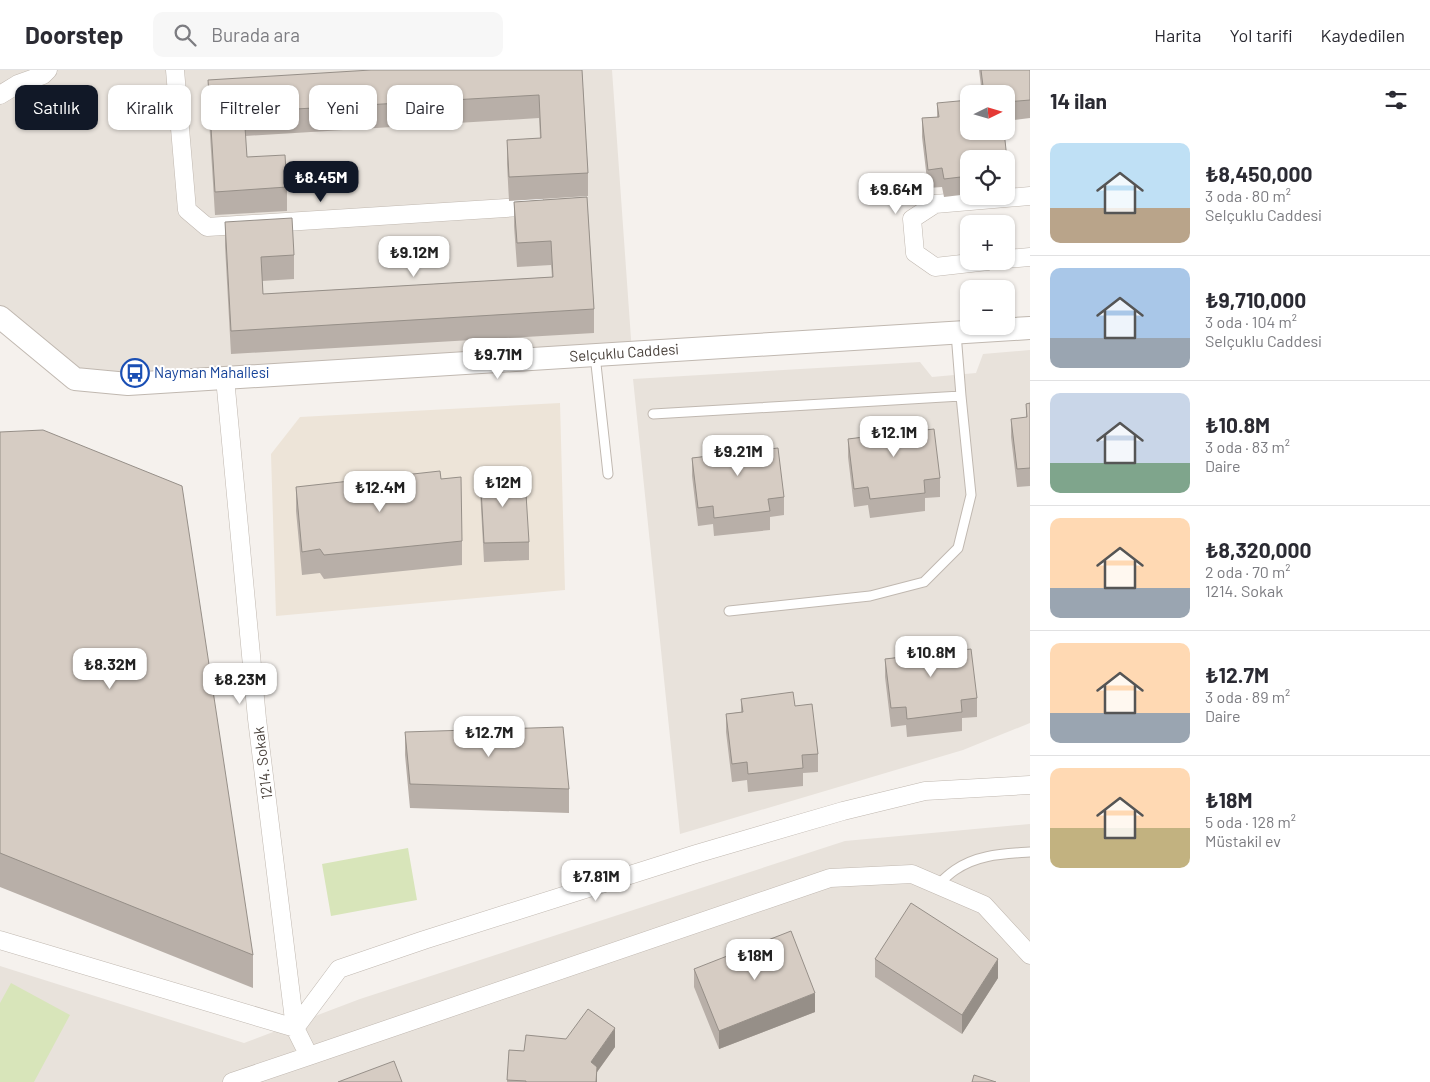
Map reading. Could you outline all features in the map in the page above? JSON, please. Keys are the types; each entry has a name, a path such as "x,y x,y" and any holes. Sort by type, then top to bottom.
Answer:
{"street":[{"path":"0,95 18,84 43,75 48,70"},
{"path":"175,70 187,210 207,227 558,204"},
{"path":"960,264 935,267 915,253 912,219 935,204 1030,196"},
{"path":"1015,258 1030,257"},
{"name":"Selçuklu Caddesi","path":"0,317 75,379 128,384 1030,328"},
{"name":"1214. Sokak","path":"225,378 257,719 295,1028 309,1056"},
{"path":"0,940 295,1028 339,969 424,940 696,854 842,811 924,791 1030,784"},
{"path":"232,1082 830,878 912,874 984,905 1030,955"}],"lane":[{"path":"729,611 870,596 924,582 958,548 971,495 956,333"},
{"path":"595,355 608,474"},
{"path":"653,414 961,396"},
{"path":"937,885 956,869 975,860 995,854 1030,852"}],"shaded area":[{"path":"0,70 612,70 632,353 75,379 0,317"},
{"path":"1030,350 1030,723 963,750 680,834 633,379 920,362 932,377 976,373 983,354"},
{"path":"560,403 565,590 276,616 271,454 300,417"},
{"path":"1030,824 1030,1082 0,1082 0,966 244,1043 360,999 845,841"}],"green space":[{"path":"408,848 417,900 331,916 322,864"},
{"path":"11,983 70,1015 34,1082 0,1082 0,1003"}],"building":[{"path":"371,70 582,70 588,173 509,177 507,140 541,138 539,95 463,99 463,85 387,85 387,104 377,104 377,85 309,85 309,108 299,109 299,85 208,85 208,80"},
{"path":"981,70 1030,70 1030,100 1015,101 1015,85 983,85"},
{"path":"960,101 960,140 1005,140 1006,150 960,150 960,177 944,179 942,168 928,170 922,118 939,117 937,103"},
{"path":"211,130 245,130 247,157 285,155 287,187 215,192"},
{"path":"587,197 594,309 231,331 225,222 292,218 294,255 261,257 263,294 553,277 551,241 517,243 514,202"},
{"path":"1030,403 1030,468 1017,469 1011,419 1027,417 1026,404"},
{"path":"916,417 917,431 934,429 940,478 924,480 925,493 870,499 868,487 854,489 848,439 864,437 863,423"},
{"path":"43,430 182,486 253,955 0,853 0,432"},
{"path":"760,436 761,450 778,448 784,497 768,499 770,511 714,518 713,506 698,508 692,458 709,456 707,442"},
{"path":"514,469 515,496 526,494 529,542 484,543 480,471"},
{"path":"440,471 441,479 461,477 462,541 324,555 320,549 302,552 296,487"},
{"path":"953,637 954,651 971,649 977,698 961,700 962,712 907,719 906,707 891,708 885,659 902,657 900,643"},
{"path":"793,692 795,706 812,704 818,754 802,755 803,768 748,774 747,762 732,764 726,714 743,712 741,699"},
{"path":"563,727 569,789 410,784 405,732"},
{"path":"911,903 998,959 962,1015 875,959"},
{"path":"791,931 815,993 719,1031 694,969"},
{"path":"588,1009 615,1028 591,1062 597,1067 596,1082 526,1082 507,1080 509,1050 524,1051 526,1035 566,1039"},
{"path":"394,1061 402,1082 338,1082"},
{"path":"974,1075 996,1082 972,1082"}],"place":[{"name":"Nayman Mahallesi","path":"135,373"}]}
